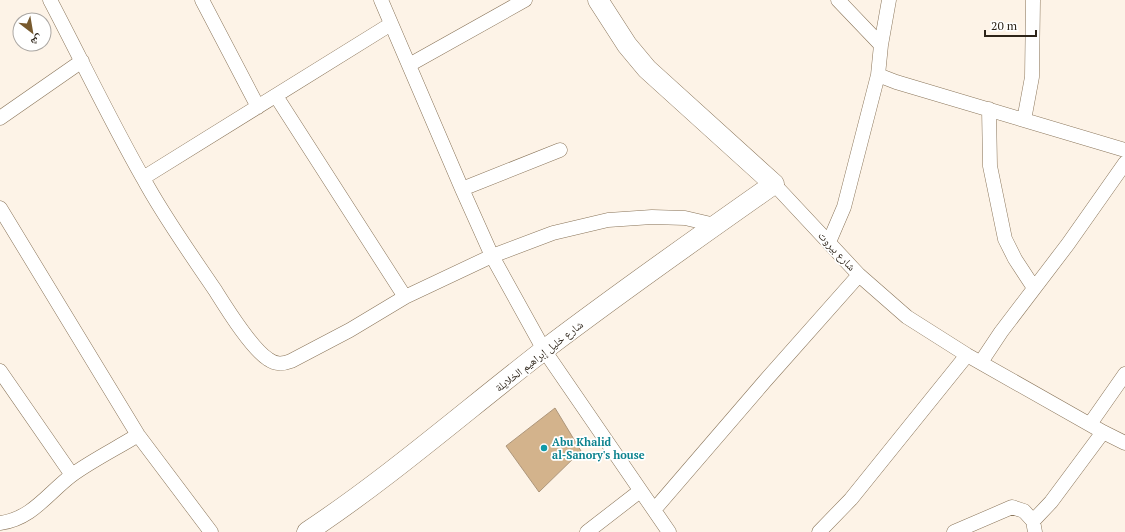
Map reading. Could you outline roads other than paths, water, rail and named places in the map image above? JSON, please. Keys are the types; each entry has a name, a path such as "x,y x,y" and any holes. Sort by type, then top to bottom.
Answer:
{"street":[{"path":"50,0 143,178 182,242 253,344 262,355 270,361 284,364 291,361 350,330 405,297 492,256 553,233 608,220 652,217 685,218 715,225"},
{"path":"202,0 258,107"},
{"path":"381,0 492,256 544,350 669,532"},
{"path":"409,66 525,0"},
{"name":"شارع بيروت","path":"598,0 627,45 646,69 774,184 859,275 907,317 967,355 1125,443"},
{"path":"838,0 881,45"},
{"path":"829,242 844,207 878,75 881,45 889,0"},
{"path":"1024,120 1032,77 1033,0"},
{"path":"143,178 391,24"},
{"path":"0,118 82,61"},
{"path":"878,75 896,82 1125,150"},
{"path":"276,96 405,297"},
{"path":"989,109 990,166 1005,239 1015,259 1034,288"},
{"path":"462,189 560,150"},
{"path":"981,362 1034,288 1068,244 1125,163"},
{"name":"شارع خليل إبراهيم الخلايلة","path":"307,532 380,481 544,350 715,225 774,184"},
{"path":"0,208 138,435 211,532"},
{"path":"654,510 754,393 859,275"},
{"path":"819,532 851,499 967,355"},
{"path":"0,370 72,475"},
{"path":"1090,424 1125,374"},
{"path":"954,532 1012,507 1024,511 1034,526 1103,432"},
{"path":"0,523 20,518 33,510 72,475 138,435"},
{"path":"587,532 640,491"}],"place":[{"name":"Abu Khalid al-Sanory's house","path":"544,448"}]}
